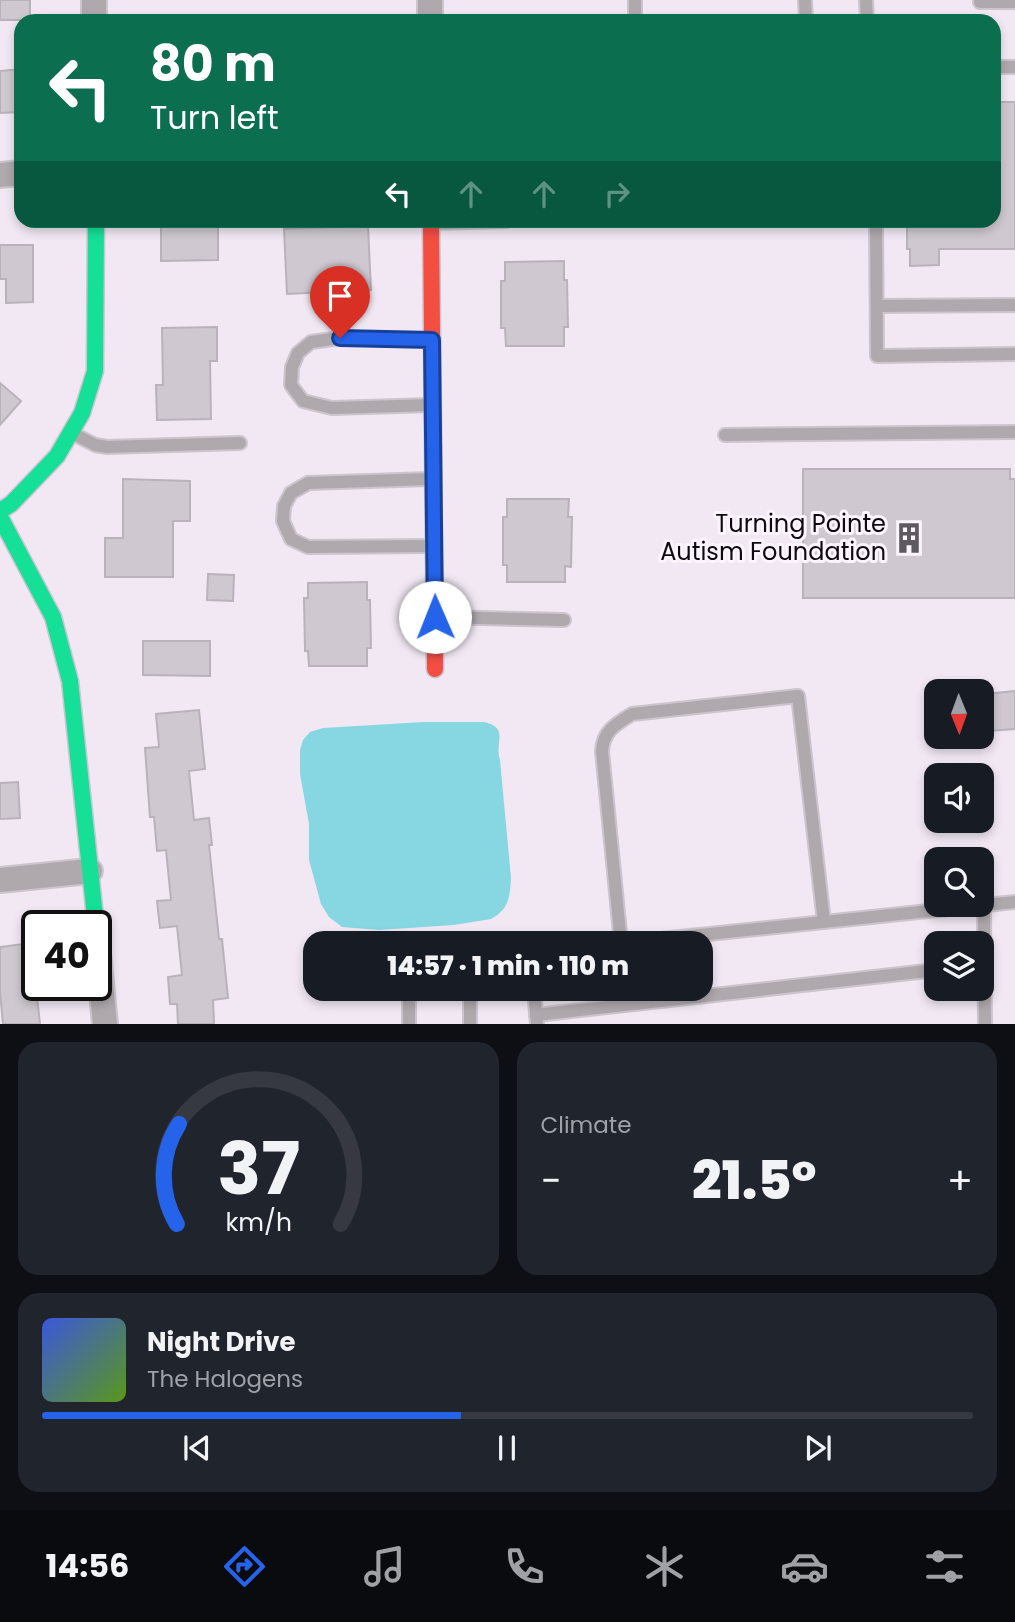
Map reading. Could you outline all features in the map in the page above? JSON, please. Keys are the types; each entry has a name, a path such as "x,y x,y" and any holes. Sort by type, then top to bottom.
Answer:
{"street":[{"path":"0,511 11,504 57,456 82,413 94,371 96,228"},
{"path":"431,228 435,669"},
{"path":"0,517 45,600 70,681 94,910"},
{"path":"0,880 90,871"},
{"path":"103,1001 105,1024"}],"lane":[{"path":"980,2 1015,2"},
{"path":"876,228 877,356 1015,354"},
{"path":"877,306 1015,305"},
{"path":"432,340 340,338 311,341 298,353 292,367 290,385 303,401 332,408 433,405"},
{"path":"72,432 95,445 107,447 240,443"},
{"path":"725,435 1015,432"},
{"path":"434,479 308,483 291,493 284,506 283,521 291,539 308,547 434,546"},
{"path":"435,617 564,620"},
{"path":"621,931 602,751 603,740 613,726 632,714 798,696 824,922"},
{"path":"994,905 1015,902"},
{"path":"713,934 924,912"},
{"path":"535,1001 536,1019 924,971"},
{"path":"409,1001 410,1024"},
{"path":"470,1001 470,1024"},
{"path":"984,1001 985,1024"}],"water":[{"path":"424,722 484,722 497,728 499,732 511,878 505,907 491,919 454,925 379,930 342,927 329,917 321,904 309,860 309,824 300,774 300,750 303,740 310,732 323,728"}],"building":[{"path":"0,0 30,0 30,14 14,14 14,20 0,20"},
{"path":"14,70 14,112 0,113 0,71"},
{"path":"1001,102 1015,102 1015,249 939,249 939,265 910,266 910,249 907,249 907,228 1001,228"},
{"path":"161,228 218,228 218,260 161,261"},
{"path":"368,228 371,290 287,294 284,229"},
{"path":"0,245 33,245 33,302 6,303 6,279 0,279"},
{"path":"564,261 568,327 564,327 564,346 506,346 505,328 501,328 501,281 505,281 505,262"},
{"path":"217,327 217,361 210,361 211,419 157,420 156,385 163,385 162,328"},
{"path":"0,383 21,401 0,425"},
{"name":"Turning Pointe Autism Foundation","path":"803,469 1010,469 1010,479 1015,479 1015,598 803,598"},
{"path":"123,479 190,481 190,521 173,521 173,577 105,577 105,538 123,538"},
{"path":"507,499 569,499 568,517 572,517 571,567 565,566 565,582 507,582 507,565 503,565 503,517 507,517"},
{"path":"208,574 234,575 233,601 207,600"},
{"path":"367,582 371,648 367,648 367,666 309,666 308,651 305,651 304,598 308,598 308,583"},
{"path":"143,641 210,641 210,676 143,675"},
{"path":"1015,691 1015,729 994,731 994,693"},
{"path":"199,710 205,769 189,771 194,820 209,818 212,845 209,845 228,998 213,1000 214,1024 178,1024 177,1004 170,1004 168,977 182,975 177,926 160,928 157,901 171,900 166,850 157,851 154,817 150,817 145,748 159,747 156,714"},
{"path":"18,782 20,818 0,819 0,783"},
{"path":"21,944 21,1001 37,1001 40,1024 3,1024 0,947"}],"traffic: fast":[{"path":"0,511 11,504 57,456 82,413 95,371 96,228"},
{"path":"0,517 53,617 70,681 94,910"}],"traffic: jam":[{"path":"431,228 435,669"}],"place":[{"name":"Turning Pointe Autism Foundation","path":"909,538"}],"route":[{"path":"340,338 432,340 435,617"}]}
